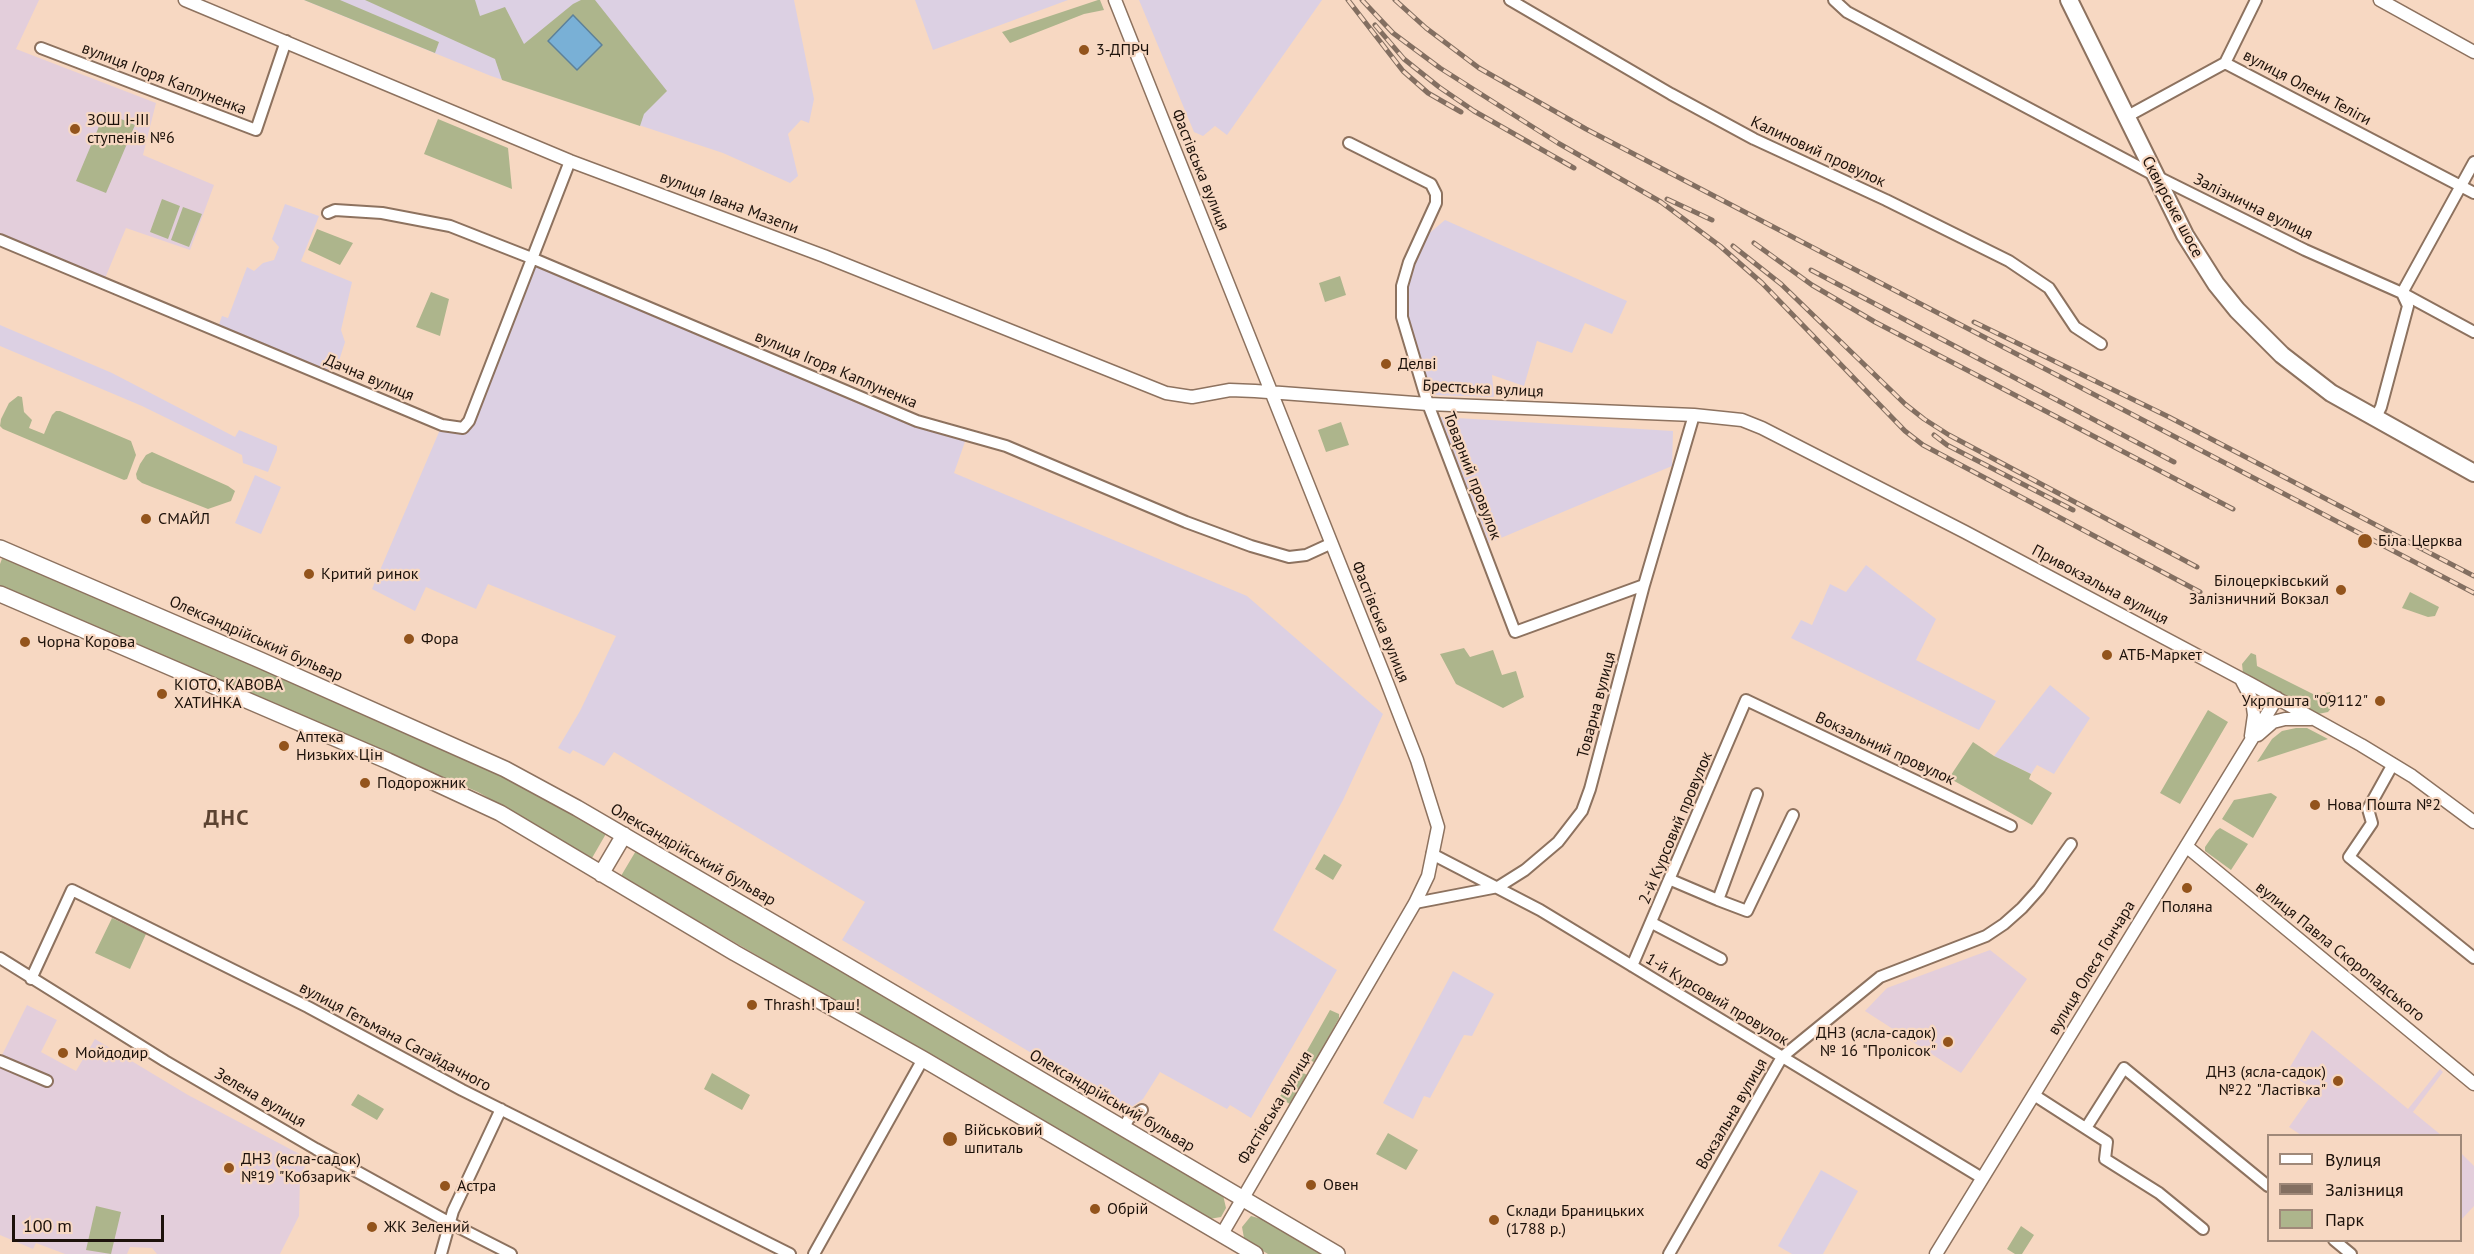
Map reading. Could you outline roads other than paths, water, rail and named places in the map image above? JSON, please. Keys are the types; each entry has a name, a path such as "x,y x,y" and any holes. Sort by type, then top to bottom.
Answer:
{"main road":[{"name":"Сквирське шосе","path":"2069,0 2185,235 2200,261 2237,310 2274,348 2331,393 2474,473"},
{"name":"Олександрійський бульвар","path":"0,548 505,769 624,835 1337,1254"},
{"path":"0,594 465,796 537,834 735,953 923,1059 1255,1254"},
{"path":"602,874 624,835"}],"street":[{"name":"вулиця Івана Мазепи","path":"185,0 570,161 824,256 1166,393 1192,397 1230,390 1271,392"},
{"name":"Фастівська вулиця","path":"1115,0 1386,680 1438,827 1428,876 1415,903 1222,1234"},
{"name":"Калиновий провулок","path":"1510,0 1671,94 1754,139 1887,200 2009,261 2049,288 2075,327 2101,344"},
{"name":"Залізнична вулиця","path":"1834,0 1847,12 2156,177 2306,250 2402,293 2474,332"},
{"path":"2225,63 2256,0"},
{"path":"2380,0 2474,52"},
{"name":"вулиця Ігоря Каплуненка","path":"41,48 256,130 286,41"},
{"name":"вулиця Олени Теліги","path":"2126,117 2225,63 2474,194"},
{"name":"Товарний провулок","path":"1349,143 1431,184 1436,194 1436,203 1409,262 1402,286 1402,318 1428,404 1515,632 1644,585"},
{"name":"Дачна вулиця","path":"0,240 453,428 463,428 469,421 534,259 570,161"},
{"path":"2375,418 2381,407 2408,306 2402,293 2474,162"},
{"name":"вулиця Ігоря Каплуненка","path":"328,213 335,210 371,212 450,226 917,420 1006,446 1186,522 1251,546 1289,557 1306,555 1330,544"},
{"name":"Брестська вулиця","path":"1271,392 1428,404 1694,415"},
{"name":"Товарна вулиця","path":"1415,903 1498,887 1525,870 1558,842 1582,811 1590,789 1644,585 1694,415"},
{"name":"Привокзальна вулиця","path":"1694,415 1742,420 1762,428 1965,532 2277,698 2393,764 2474,822"},
{"path":"2240,678 2252,700 2254,715 2250,741"},
{"name":"вулиця Олеся Гончара","path":"1936,1254 2277,698"},
{"name":"Вокзальний провулок","path":"1746,700 2011,826"},
{"name":"2-й Курсовий провулок","path":"1632,966 1671,880 1746,700"},
{"path":"2250,741 2273,722 2285,718 2314,719"},
{"path":"2393,764 2368,809 2372,823 2349,856 2474,958"},
{"path":"1718,900 1757,795"},
{"path":"1671,880 1748,911 1794,815"},
{"name":"Вокзальна вулиця","path":"1669,1254 1782,1057 1880,977 1986,936 2004,924 2039,889 2071,844"},
{"name":"вулиця Павла Скоропадського","path":"2186,846 2474,1084"},
{"name":"1-й Курсовий провулок","path":"1432,855 1498,887 1982,1178"},
{"name":"вулиця Гетьмана Сагайдачного","path":"31,979 72,890 308,1007 501,1109 790,1254"},
{"path":"1652,923 1721,959"},
{"name":"Зелена вулиця","path":"0,958 194,1078 450,1223 511,1254"},
{"path":"814,1254 923,1059"},
{"path":"0,1061 47,1081"},
{"path":"2086,1128 2124,1068 2267,1185"},
{"path":"2034,1095 2107,1142 2105,1159 2159,1193 2203,1229"},
{"path":"441,1254 453,1211 501,1109"},
{"path":"1123,1129 1130,1118 1142,1110"},
{"path":"2336,1242 2351,1254"}],"water":[{"path":"573,15 602,45 577,70 548,41"}],"railway":[{"path":"1348,0 1403,71 1428,93 1461,112"},
{"path":"1362,0 1393,33 1440,68 1558,143 1661,202 1720,246 1762,283 1905,431 1923,445 2200,592"},
{"path":"1395,0 1426,28 1479,68 1586,129 2474,593"},
{"path":"1375,25 1404,59 1439,87 1474,111 1574,168"},
{"path":"1667,199 1712,220"},
{"path":"1754,243 1812,285 1875,322 2233,509"},
{"path":"1733,246 1781,284 1905,404 1924,419 1949,435 2197,567"},
{"path":"1811,270 2174,462"},
{"path":"1974,322 2169,417 2474,576"},
{"path":"1934,435 1947,445 2073,510"}],"place":[{"name":"3-ДПРЧ","path":"1084,50"},
{"name":"ЗОШ І-ІІІ ступенів №6","path":"75,129"},
{"name":"Делві","path":"1386,364"},
{"name":"СМАЙЛ","path":"146,519"},
{"name":"Біла Церква","path":"2365,541"},
{"name":"Критий ринок","path":"309,574"},
{"name":"Білоцерківський Залізничний Вокзал","path":"2341,590"},
{"name":"Фора","path":"409,639"},
{"name":"Чорна Корова","path":"25,642"},
{"name":"АТБ-Маркет","path":"2107,655"},
{"name":"КІОТО, КАВОВА ХАТИНКА","path":"162,694"},
{"name":"Укрпошта \"09112\"","path":"2380,701"},
{"name":"Аптека Низьких Цін","path":"284,746"},
{"name":"Подорожник","path":"365,783"},
{"name":"Нова Пошта №2","path":"2315,805"},
{"name":"Поляна","path":"2187,888"},
{"name":"Thrash! Траш!","path":"752,1005"},
{"name":"ДНЗ (ясла-садок) № 16 \"Пролісок\"","path":"1948,1042"},
{"name":"Мойдодир","path":"63,1053"},
{"name":"ДНЗ (ясла-садок) №22 \"Ластівка\"","path":"2338,1081"},
{"name":"Військовий шпиталь","path":"950,1139"},
{"name":"ДНЗ (ясла-садок) №19 \"Кобзарик\"","path":"229,1168"},
{"name":"Овен","path":"1311,1185"},
{"name":"Астра","path":"445,1186"},
{"name":"Обрій","path":"1095,1209"},
{"name":"Склади Браницьких (1788 р.)","path":"1494,1220"},
{"name":"ЖК Зелений","path":"372,1227"}],"district":[{"name":"ДНС","path":"227,819"}]}
